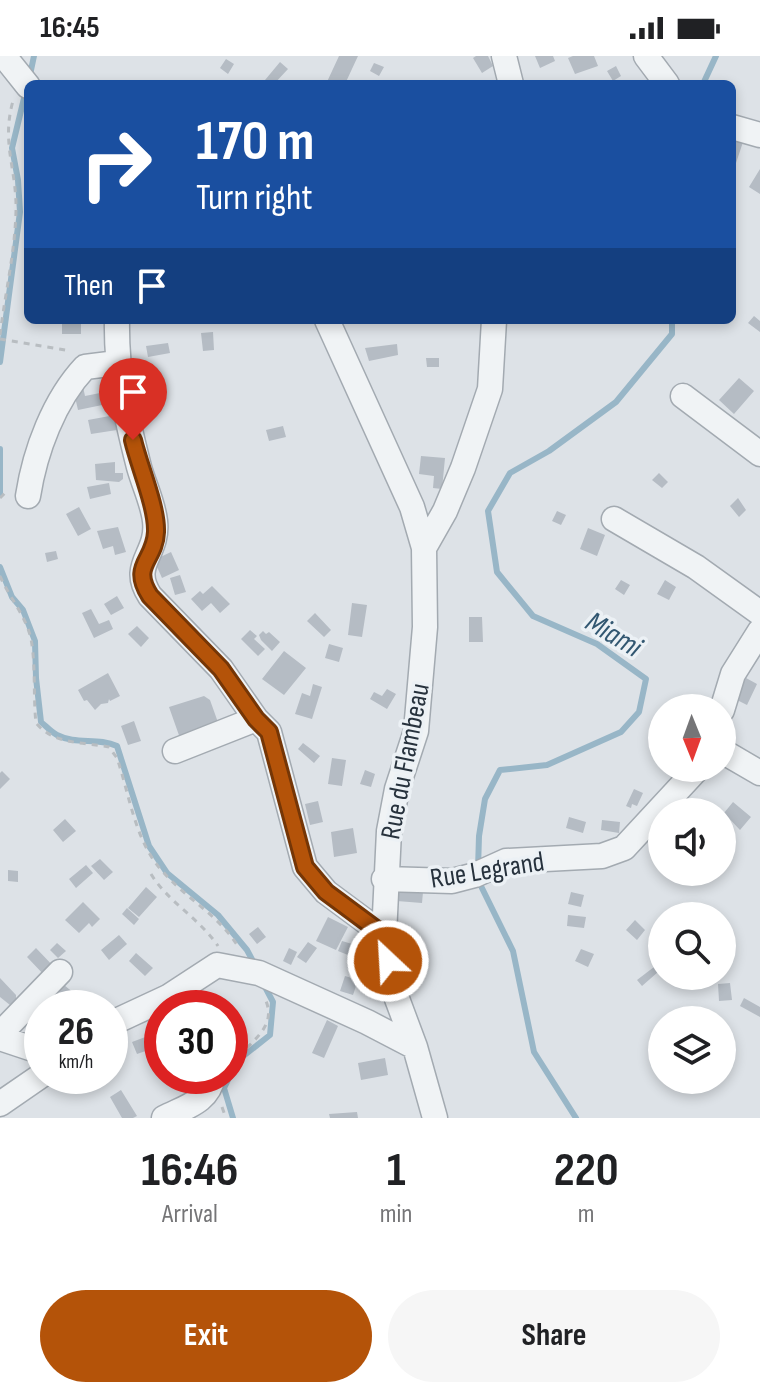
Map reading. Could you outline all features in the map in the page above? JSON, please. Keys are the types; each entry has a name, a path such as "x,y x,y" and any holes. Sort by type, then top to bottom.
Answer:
{"street":[{"path":"4,56 24,81"},
{"path":"504,56 510,80"},
{"path":"646,56 664,80"},
{"path":"736,128 760,135"},
{"path":"116,324 105,364 155,517 156,535 152,551 143,565 141,582 150,596 221,669 256,719 269,732 305,867 326,892 384,935"},
{"name":"Rue du Flambeau","path":"329,324 412,507 424,548 425,627 416,731 397,789 389,831 384,879 384,935 393,988 415,1047 435,1118"},
{"path":"424,548 445,511 463,468 490,389 494,324"},
{"path":"28,496 33,462 69,383 85,367 105,364"},
{"path":"683,396 760,454"},
{"path":"614,519 696,567 760,613"},
{"path":"727,694 733,674 760,631"},
{"path":"175,751 256,719"},
{"path":"736,759 760,773"},
{"name":"Rue Legrand","path":"384,879 452,881 506,861 602,856 624,848 685,782"},
{"path":"186,990 217,965 244,970 367,1022 415,1047"},
{"path":"24,1045 0,1036 60,972"},
{"path":"0,1104 24,1087"},
{"path":"164,1118 206,1094"}],"path":[{"path":"24,84 7,123 16,213 0,337 73,352 105,364"},
{"path":"0,576 24,619 31,641 36,723 43,731 61,740 109,747 117,758 141,836 161,871 222,924 244,970 269,1009 264,1032 248,1047"},
{"path":"151,874 174,903 210,934 244,970"}],"building":[{"path":"339,56 358,56 347,80 328,80"},
{"path":"488,56 493,66 482,73 473,58"},
{"path":"535,56 553,56 555,61 540,68"},
{"path":"594,56 598,66 575,74 568,58"},
{"path":"226,59 234,64 228,74 220,68"},
{"path":"280,62 288,69 278,80 265,80"},
{"path":"374,63 384,67 379,76 370,71"},
{"path":"616,66 621,76 612,80 607,71"},
{"path":"736,136 744,139 736,163"},
{"path":"760,169 760,194 749,187"},
{"path":"754,316 760,321 760,332 748,323"},
{"path":"62,324 81,324 81,334 62,334"},
{"path":"213,332 214,350 203,351 201,333"},
{"path":"168,343 170,353 148,357 146,346"},
{"path":"397,344 398,355 369,361 365,348"},
{"path":"426,358 439,358 439,367 427,367"},
{"path":"739,378 754,391 734,414 719,400"},
{"path":"82,382 85,396 105,392 107,404 78,410 72,384"},
{"path":"115,415 117,430 91,434 88,420"},
{"path":"283,426 286,437 269,441 266,430"},
{"path":"421,456 445,458 442,489 433,488 434,476 419,474"},
{"path":"115,462 115,473 123,473 123,479 119,482 96,480 95,464"},
{"path":"659,473 668,482 662,488 652,480"},
{"path":"109,483 111,494 90,499 87,487"},
{"path":"738,498 746,510 739,517 730,506"},
{"path":"79,507 91,529 78,536 66,514"},
{"path":"557,511 566,515 561,525 552,521"},
{"path":"118,527 126,552 115,555 113,546 103,549 97,531"},
{"path":"588,528 605,535 597,556 580,549"},
{"path":"56,551 58,559 47,562 45,553"},
{"path":"171,552 179,570 162,578 154,560"},
{"path":"180,575 186,592 175,595 170,578"},
{"path":"621,580 630,585 624,595 615,589"},
{"path":"665,580 676,587 669,600 657,594"},
{"path":"212,586 230,604 220,613 211,603 202,611 191,599"},
{"path":"117,596 124,608 111,615 104,604"},
{"path":"352,603 367,605 362,637 348,635"},
{"path":"91,609 99,624 109,620 113,629 94,638 82,613"},
{"path":"315,613 331,630 324,637 307,621"},
{"path":"469,617 482,617 483,642 469,642"},
{"path":"137,626 149,638 141,647 128,634"},
{"path":"250,630 257,636 254,639 265,649 258,656 241,639"},
{"path":"263,631 266,634 269,632 280,642 272,651 261,640 259,635"},
{"path":"329,644 343,648 339,662 325,658"},
{"path":"284,651 306,668 284,695 262,679"},
{"path":"108,673 120,696 109,699 108,703 101,704 95,710 87,700 84,701 78,690"},
{"path":"746,678 757,684 747,705 736,697"},
{"path":"313,684 322,687 312,719 295,714 302,693 310,696"},
{"path":"387,689 396,694 387,709 370,699 374,692 382,696"},
{"path":"204,696 210,700 220,728 181,741 169,707"},
{"path":"134,721 141,741 128,745 121,726"},
{"path":"303,743 320,756 314,763 298,749"},
{"path":"332,758 346,760 342,786 328,784"},
{"path":"365,770 375,774 371,787 360,784"},
{"path":"2,771 10,779 0,789 0,773"},
{"path":"634,789 643,793 637,806 632,804 631,808 626,806"},
{"path":"318,801 323,822 310,825 305,804"},
{"path":"736,804 751,817 740,830 736,826"},
{"path":"569,817 586,822 583,833 566,828"},
{"path":"65,819 76,831 63,842 53,830"},
{"path":"602,820 620,822 619,833 601,830"},
{"path":"353,828 357,853 334,857 331,832"},
{"path":"100,859 113,872 104,880 91,866"},
{"path":"86,865 93,873 76,888 69,879"},
{"path":"8,870 18,871 18,882 8,881"},
{"path":"146,887 157,897 139,917 128,908"},
{"path":"398,890 423,892 422,903 397,901"},
{"path":"571,892 584,895 581,907 568,904"},
{"path":"83,902 100,919 92,927 89,923 79,933 65,920"},
{"path":"127,908 139,919 134,925 122,914"},
{"path":"568,915 586,917 584,928 567,926"},
{"path":"328,917 348,927 336,950 316,941"},
{"path":"635,920 645,930 637,940 626,930"},
{"path":"258,927 266,937 257,944 249,934"},
{"path":"119,935 127,944 109,960 101,950"},
{"path":"342,941 352,944 348,955 338,951"},
{"path":"308,942 317,948 306,963 297,957"},
{"path":"57,943 66,951 58,958 50,950"},
{"path":"36,948 56,969 46,977 27,957"},
{"path":"289,948 297,952 291,965 283,961"},
{"path":"581,949 594,954 588,967 575,961"},
{"path":"136,953 153,968 145,976 129,961"},
{"path":"648,972 648,981 642,986 637,980"},
{"path":"345,976 358,980 353,995 340,991"},
{"path":"0,978 16,995 16,1000 10,1005 0,997"},
{"path":"718,990 731,990 732,1000 719,1001"},
{"path":"744,998 760,1007 760,1017 740,1006"},
{"path":"327,1020 338,1026 324,1058 312,1053"},
{"path":"144,1038 144,1052 137,1054 132,1042"},
{"path":"385,1058 388,1075 361,1080 358,1063"},
{"path":"123,1094 137,1116 122,1118 110,1097"},
{"path":"357,1112 358,1118 330,1118 329,1114"}],"waterway":[{"path":"30,75 34,56"},
{"name":"Miami","path":"705,80 716,56"},
{"path":"0,362 20,212 12,148 24,98"},
{"name":"Miami","path":"478,869 485,799 500,770 547,765 621,732 639,712 646,679 597,644 533,616 497,572 488,511 510,473 549,451 616,402 672,334 672,324"},
{"path":"0,449 0,493"},
{"path":"0,567 12,597 23,610 35,641 41,722 64,738 117,746 149,846 167,873 218,915 247,950 255,965"},
{"name":"Miami","path":"478,880 513,951 534,1052 576,1118"},
{"path":"248,1052 270,1035 273,1002 263,983"},
{"path":"226,1094 233,1118"}],"route":[{"path":"133,440 155,517 156,535 152,551 143,565 141,582 150,596 221,669 256,719 269,732 305,867 326,892 384,935 388,961"}]}
